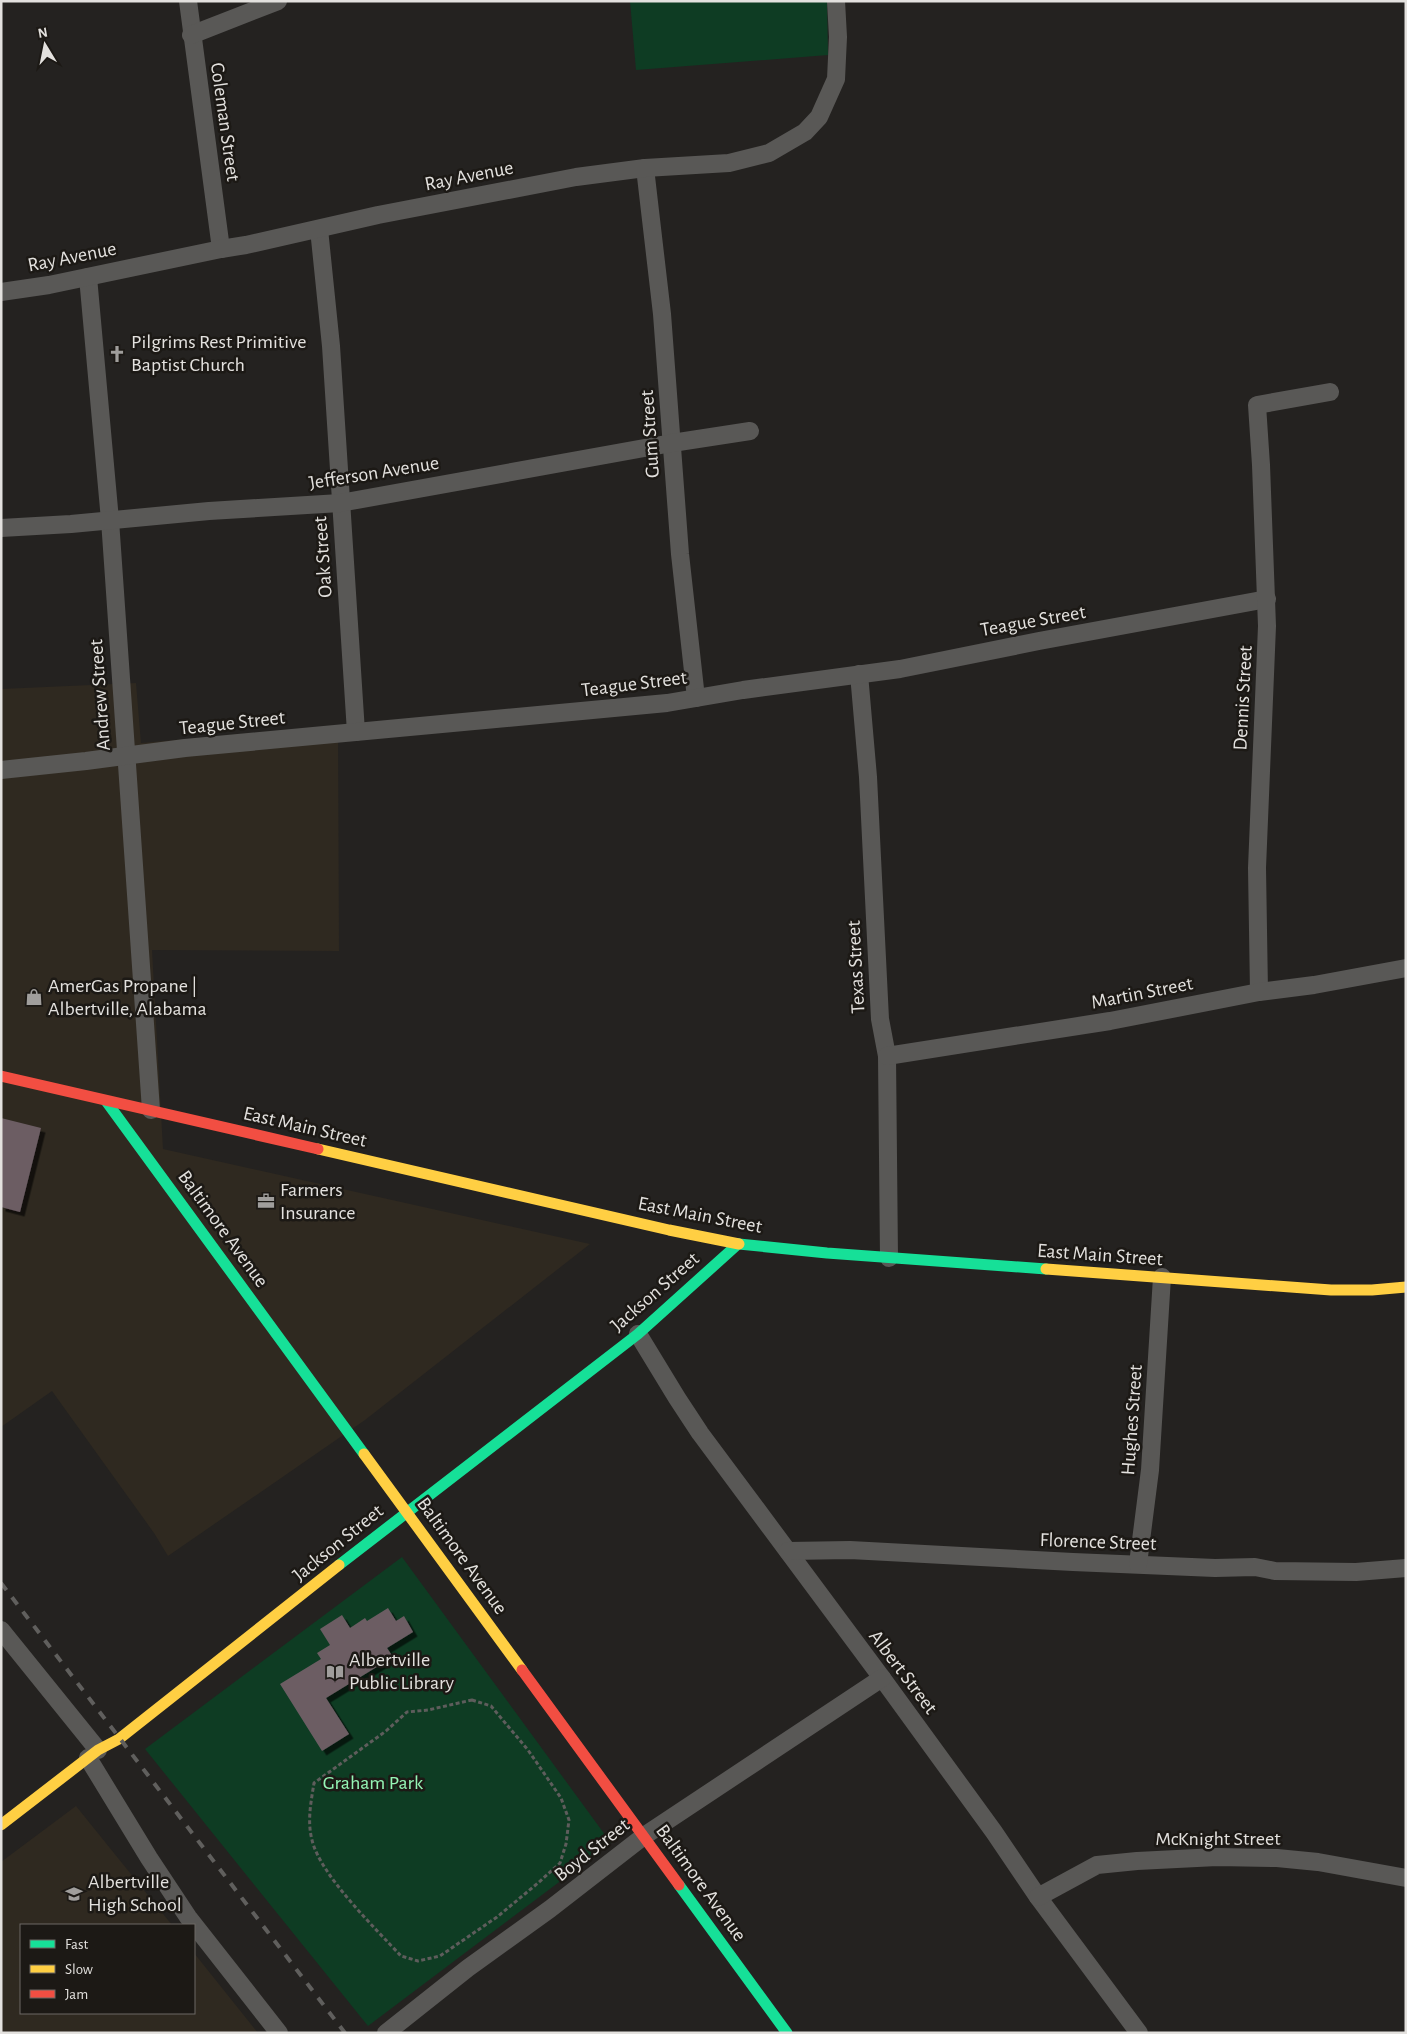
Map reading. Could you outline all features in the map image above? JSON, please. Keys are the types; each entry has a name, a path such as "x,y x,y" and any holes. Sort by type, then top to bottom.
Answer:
{"main road":[{"name":"East Main Street","path":"1,1076 669,1230 738,1244 889,1258 1331,1290 1372,1290 1406,1287"},
{"name":"Baltimore Avenue","path":"106,1100 787,2033"},
{"name":"Jackson Street","path":"1,1824 93,1754 126,1733 407,1512 638,1334 738,1244"}],"street":[{"name":"Coleman Street","path":"188,1 191,35 221,249"},
{"path":"191,35 278,1"},
{"name":"Ray Avenue","path":"1,292 88,277 378,215 576,177 645,168 729,163 769,153 805,132 819,117 836,79 838,37 836,1"},
{"name":"Gum Street","path":"645,168 662,314 680,554 696,698"},
{"name":"Oak Street","path":"319,229 331,346 356,732"},
{"name":"Andrew Street","path":"88,277 110,520 151,1110"},
{"name":"Dennis Street","path":"1258,992 1257,868 1267,599 1257,405 1330,392"},
{"name":"Jefferson Avenue","path":"1,528 209,511 340,503 672,443 750,431"},
{"name":"Teague Street","path":"1,770 185,748 667,703 900,669 1267,599"},
{"name":"Texas Street","path":"859,674 868,777 880,1019 887,1056 889,1258"},
{"name":"Martin Street","path":"887,1056 1110,1021 1258,992 1314,985 1406,968"},
{"name":"Hughes Street","path":"1138,1564 1150,1470 1162,1278"},
{"name":"Albert Street","path":"638,1334 691,1419 882,1678 994,1832 1038,1897 1139,2033"},
{"name":"Florence Street","path":"788,1552 850,1550 1215,1568 1255,1568 1275,1571 1356,1572 1406,1568"},
{"path":"1,1630 93,1754 149,1858 193,1924"},
{"name":"Boyd Street","path":"386,2033 468,1968 550,1909 644,1836 882,1678"},
{"name":"McKnight Street","path":"1038,1897 1097,1865 1217,1856 1277,1858 1318,1862 1406,1878"},
{"path":"195,1926 279,2033"}],"path":[{"path":"472,1700 491,1706 528,1750 561,1798 569,1820 560,1863 497,1917 440,1956 418,1961 401,1956 325,1870 312,1841 309,1813 314,1783 386,1731 407,1712 428,1710 472,1700"}],"shaded area":[{"path":"136,683 141,743 338,726 339,951 152,950 163,1149 590,1244 365,1420 168,1556 154,1533 52,1391 1,1427 1,689"},
{"name":"Albertville High School","path":"76,1806 171,1924 20,1924 20,2014 195,2014 195,1954 258,2033 1,2033 1,1862"}],"green space":[{"path":"630,1 827,1 828,55 636,70"},
{"name":"Graham Park","path":"402,1557 611,1843 368,2026 145,1749"}],"building":[{"path":"1,1118 41,1128 20,1212 1,1207"},
{"name":"Albertville Public Library","path":"388,1608 396,1621 404,1616 413,1632 387,1648 393,1657 326,1698 349,1734 322,1751 280,1684 321,1659 317,1653 330,1645 320,1629 342,1615 350,1628 365,1618 367,1621"}],"railway":[{"path":"1,1583 345,2033"}],"traffic: fast":[{"path":"106,1101 364,1454"},
{"path":"339,1565 638,1334 738,1244"},
{"path":"739,1244 827,1253 1046,1269"},
{"path":"679,1885 787,2033"}],"traffic: slow":[{"path":"318,1149 669,1230 739,1244"},
{"path":"1046,1269 1331,1290 1372,1290 1406,1287"},
{"path":"364,1454 522,1670"},
{"path":"1,1825 98,1750 119,1739 339,1565"}],"traffic: jam":[{"path":"1,1076 318,1149"},
{"path":"522,1670 679,1885"}],"place":[{"name":"Pilgrims Rest Primitive Baptist Church","path":"117,354"},
{"name":"AmerGas Propane | Albertville, Alabama","path":"34,997"},
{"name":"Farmers Insurance","path":"266,1201"},
{"name":"Albertville Public Library","path":"335,1672"},
{"name":"Albertville High School","path":"74,1894"}]}
